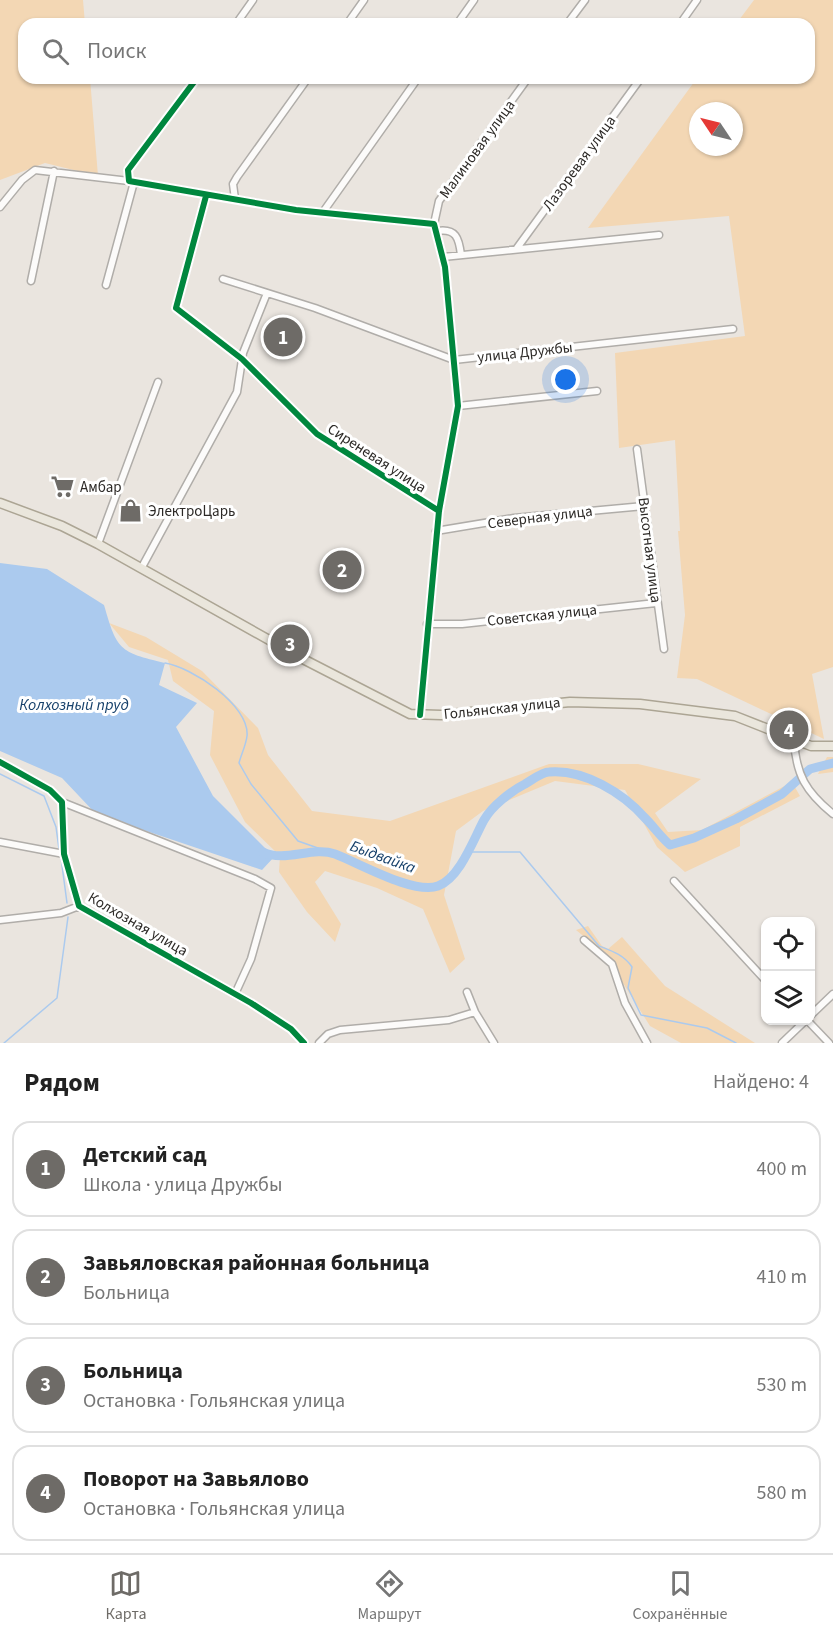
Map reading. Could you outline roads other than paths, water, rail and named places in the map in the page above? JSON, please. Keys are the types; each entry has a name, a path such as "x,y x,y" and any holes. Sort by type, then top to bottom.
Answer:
{"main road":[{"name":"Гольянская улица","path":"0,503 62,526 98,544 402,711 420,715 570,702 640,704 735,717 752,721 794,740 821,747 833,746"}],"street":[{"path":"240,18 253,0"},
{"path":"351,18 364,0"},
{"path":"461,18 474,0"},
{"path":"572,18 585,0"},
{"path":"684,18 697,0"},
{"path":"106,285 131,182 128,170 136,163 193,84"},
{"path":"235,199 233,184 237,177 304,84"},
{"path":"323,212 414,84"},
{"name":"Малиновая улица","path":"436,227 436,207 524,84"},
{"name":"Лазоревая улица","path":"517,249 637,84"},
{"path":"0,207 29,173 35,170 54,171 206,196 436,227 455,233 459,239 461,255"},
{"path":"31,281 54,171"},
{"name":"Сиреневая улица","path":"206,196 176,308 242,359 317,434 439,511"},
{"path":"420,715 436,531 459,406 443,257 436,227"},
{"path":"443,257 659,236"},
{"name":"улица Дружбы","path":"223,279 315,308 454,360 732,329"},
{"path":"142,567 237,392 242,359 267,294"},
{"path":"98,544 158,382"},
{"path":"459,406 597,391"},
{"name":"Высотная улица","path":"637,449 657,584 656,603 664,650"},
{"name":"Северная улица","path":"436,531 514,518 644,506"},
{"name":"Советская улица","path":"427,624 462,624 656,603"},
{"path":"794,740 796,767 815,798 833,814"},
{"path":"0,762 50,790 62,802 255,879 271,888 251,959 236,994"},
{"name":"Колхозная улица","path":"62,802 64,854 79,906 236,994 276,1019 304,1043"},
{"path":"0,842 64,854"},
{"path":"674,881 761,977"},
{"name":"Колхозная улица","path":"0,920 61,913 79,906"},
{"path":"584,940 612,964 624,1003 647,1043"},
{"path":"467,992 475,1012 494,1043"},
{"path":"815,1011 833,994"},
{"path":"319,1043 328,1034 340,1030 449,1020 475,1012"},
{"path":"782,1043 802,1025"},
{"path":"812,1025 829,1043"}],"water":[{"name":"Колхозный пруд","path":"0,563 47,569 104,605 113,632 122,647 138,656 165,663 159,685 197,703 176,727 213,796 274,857 262,870 96,814 62,778 0,751"}],"waterway":[{"path":"165,663 203,680 229,700 245,724 247,736 239,763 251,784 298,841 332,853"},
{"name":"Быдвайка","path":"263,852 280,856 326,852 386,877 428,888 446,882 453,875 471,847 484,820 502,799 546,772 576,774 602,784 626,800 670,845 694,838 736,819 782,794 810,769 833,763"},
{"path":"0,774 44,796 56,827 59,849"},
{"path":"469,852 520,852 599,946 621,956 632,967 628,988 641,1015 707,1028 736,1043"},
{"path":"61,858 67,903"},
{"path":"4,1043 57,998 68,917"}],"place":[{"name":"Детский сад","path":"283,337"},
{"name":"Амбар","path":"62,487"},
{"name":"ЭлектроЦарь","path":"130,511"},
{"name":"Завьяловская районная больница","path":"342,570"},
{"name":"Больница","path":"290,644"},
{"name":"Поворот на Завьялово","path":"789,730"}]}
